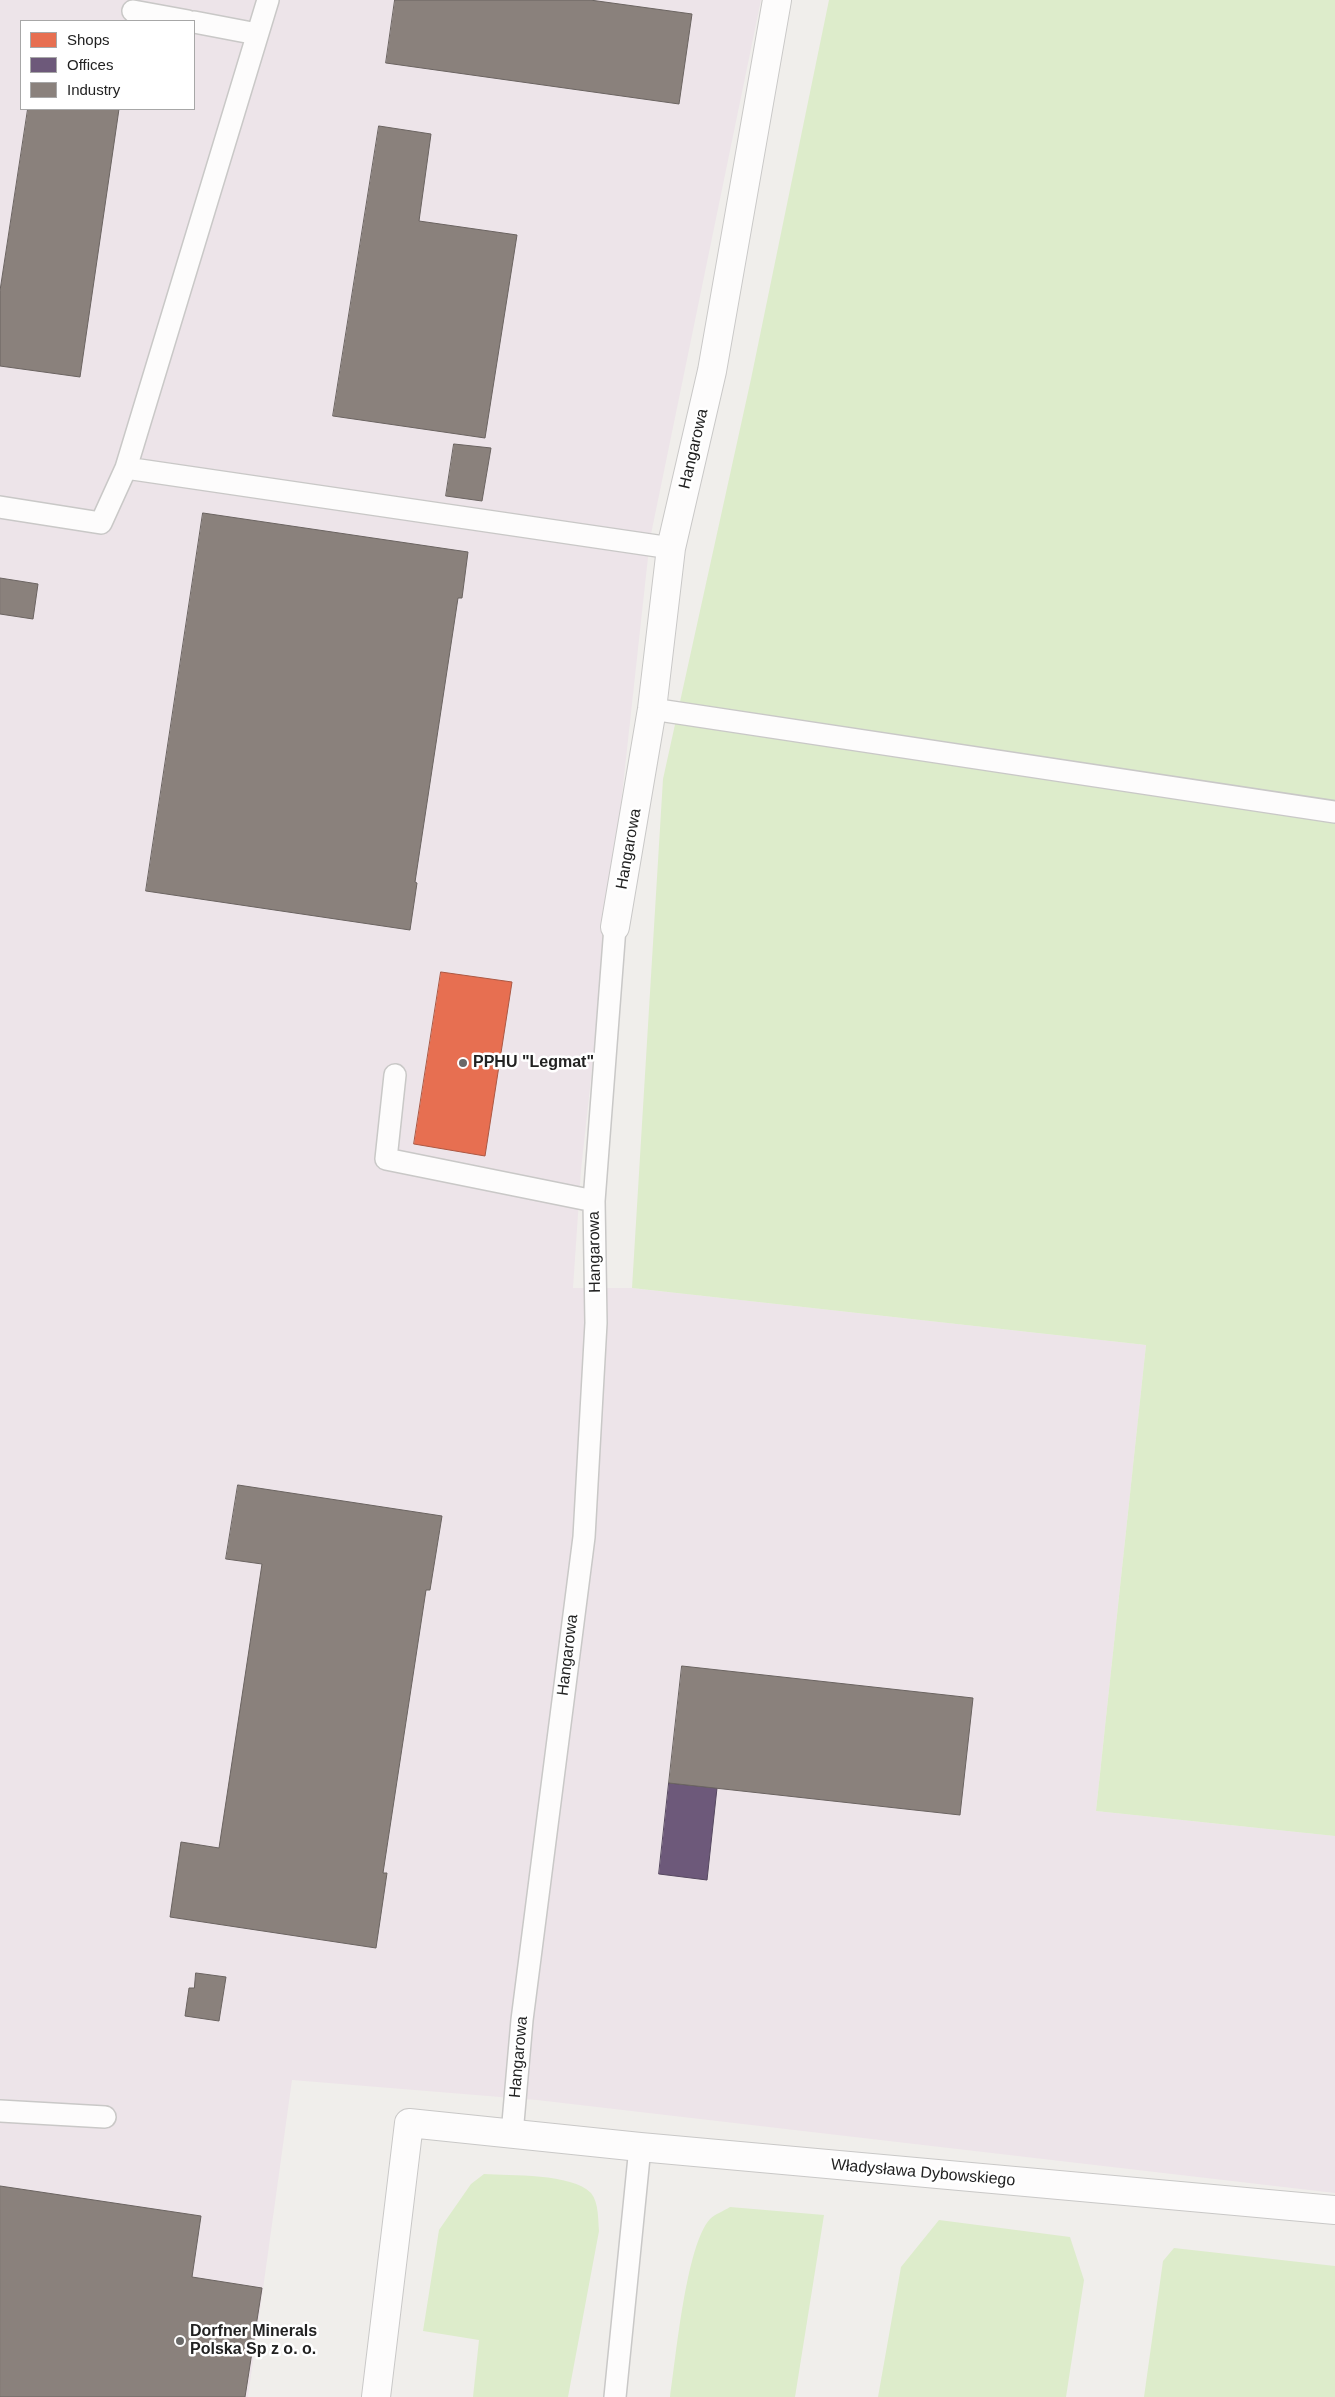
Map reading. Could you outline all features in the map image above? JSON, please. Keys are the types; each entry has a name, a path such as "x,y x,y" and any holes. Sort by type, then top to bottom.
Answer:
{"street":[{"name":"Hangarowa","path":"615,927 652,709 671,548 712,371 777,0"},
{"path":"376,2397 409,2123 512,2134"},
{"name":"Władysława Dybowskiego","path":"512,2134 1335,2210"}],"lane":[{"path":"0,507 101,523 126,468 268,0"},
{"path":"133,11 182,20"},
{"path":"195,22 257,34"},
{"path":"126,468 671,548"},
{"path":"652,709 1335,812"},
{"name":"Hangarowa","path":"512,2134 522,2020 584,1537 596,1323 594,1201 615,927"},
{"path":"395,1075 386,1159 594,1201"},
{"path":"0,2111 104,2117"},
{"path":"615,2397 640,2147"}],"shaded area":[{"path":"0,0 761,0 650,539 581,1170 573,1288 632,1288 1146,1345 1096,1811 1335,1836 1335,2193 537,2100 292,2080 248,2397 0,2397"}],"green space":[{"path":"829,0 1335,0 1335,1836 1096,1811 1146,1345 632,1288 663,779 751,379"},
{"path":"484,2174 556,2179 582,2187 594,2197 598,2212 599,2231 568,2397 473,2397 479,2340 423,2331 439,2230 471,2184"},
{"path":"730,2207 824,2215 795,2397 670,2397 683,2303 694,2252 710,2219"},
{"path":"939,2220 1070,2237 1084,2280 1066,2397 878,2397 901,2267"},
{"path":"1174,2248 1335,2266 1335,2397 1144,2397 1163,2261"}],"building: Shops":[{"name":"PPHU \"Legmat\"","path":"441,972 512,982 485,1156 414,1144"}],"building: Offices":[{"path":"669,1783 717,1788 707,1880 659,1874"}],"building: Industry":[{"path":"395,0 590,0 692,14 679,104 386,63"},
{"path":"28,110 119,110 80,377 0,366 0,291"},
{"path":"379,126 431,134 419,221 517,235 485,438 333,416"},
{"path":"454,444 491,448 482,501 446,496"},
{"path":"203,513 468,552 462,598 458,598 415,882 417,883 410,930 146,891"},
{"path":"0,578 38,584 33,619 0,614"},
{"path":"238,1485 442,1516 430,1590 426,1590 383,1873 387,1873 376,1948 170,1917 181,1842 219,1848 262,1564 226,1559"},
{"path":"682,1666 973,1698 960,1815 669,1783"},
{"path":"196,1973 226,1977 219,2021 185,2016 189,1988 194,1988"},
{"path":"0,2186 201,2216 192,2277 262,2288 245,2397 0,2397"}],"place":[{"name":"PPHU \"Legmat\"","path":"463,1063"},
{"name":"Dorfner Minerals Polska Sp z o. o.","path":"180,2341"}]}
